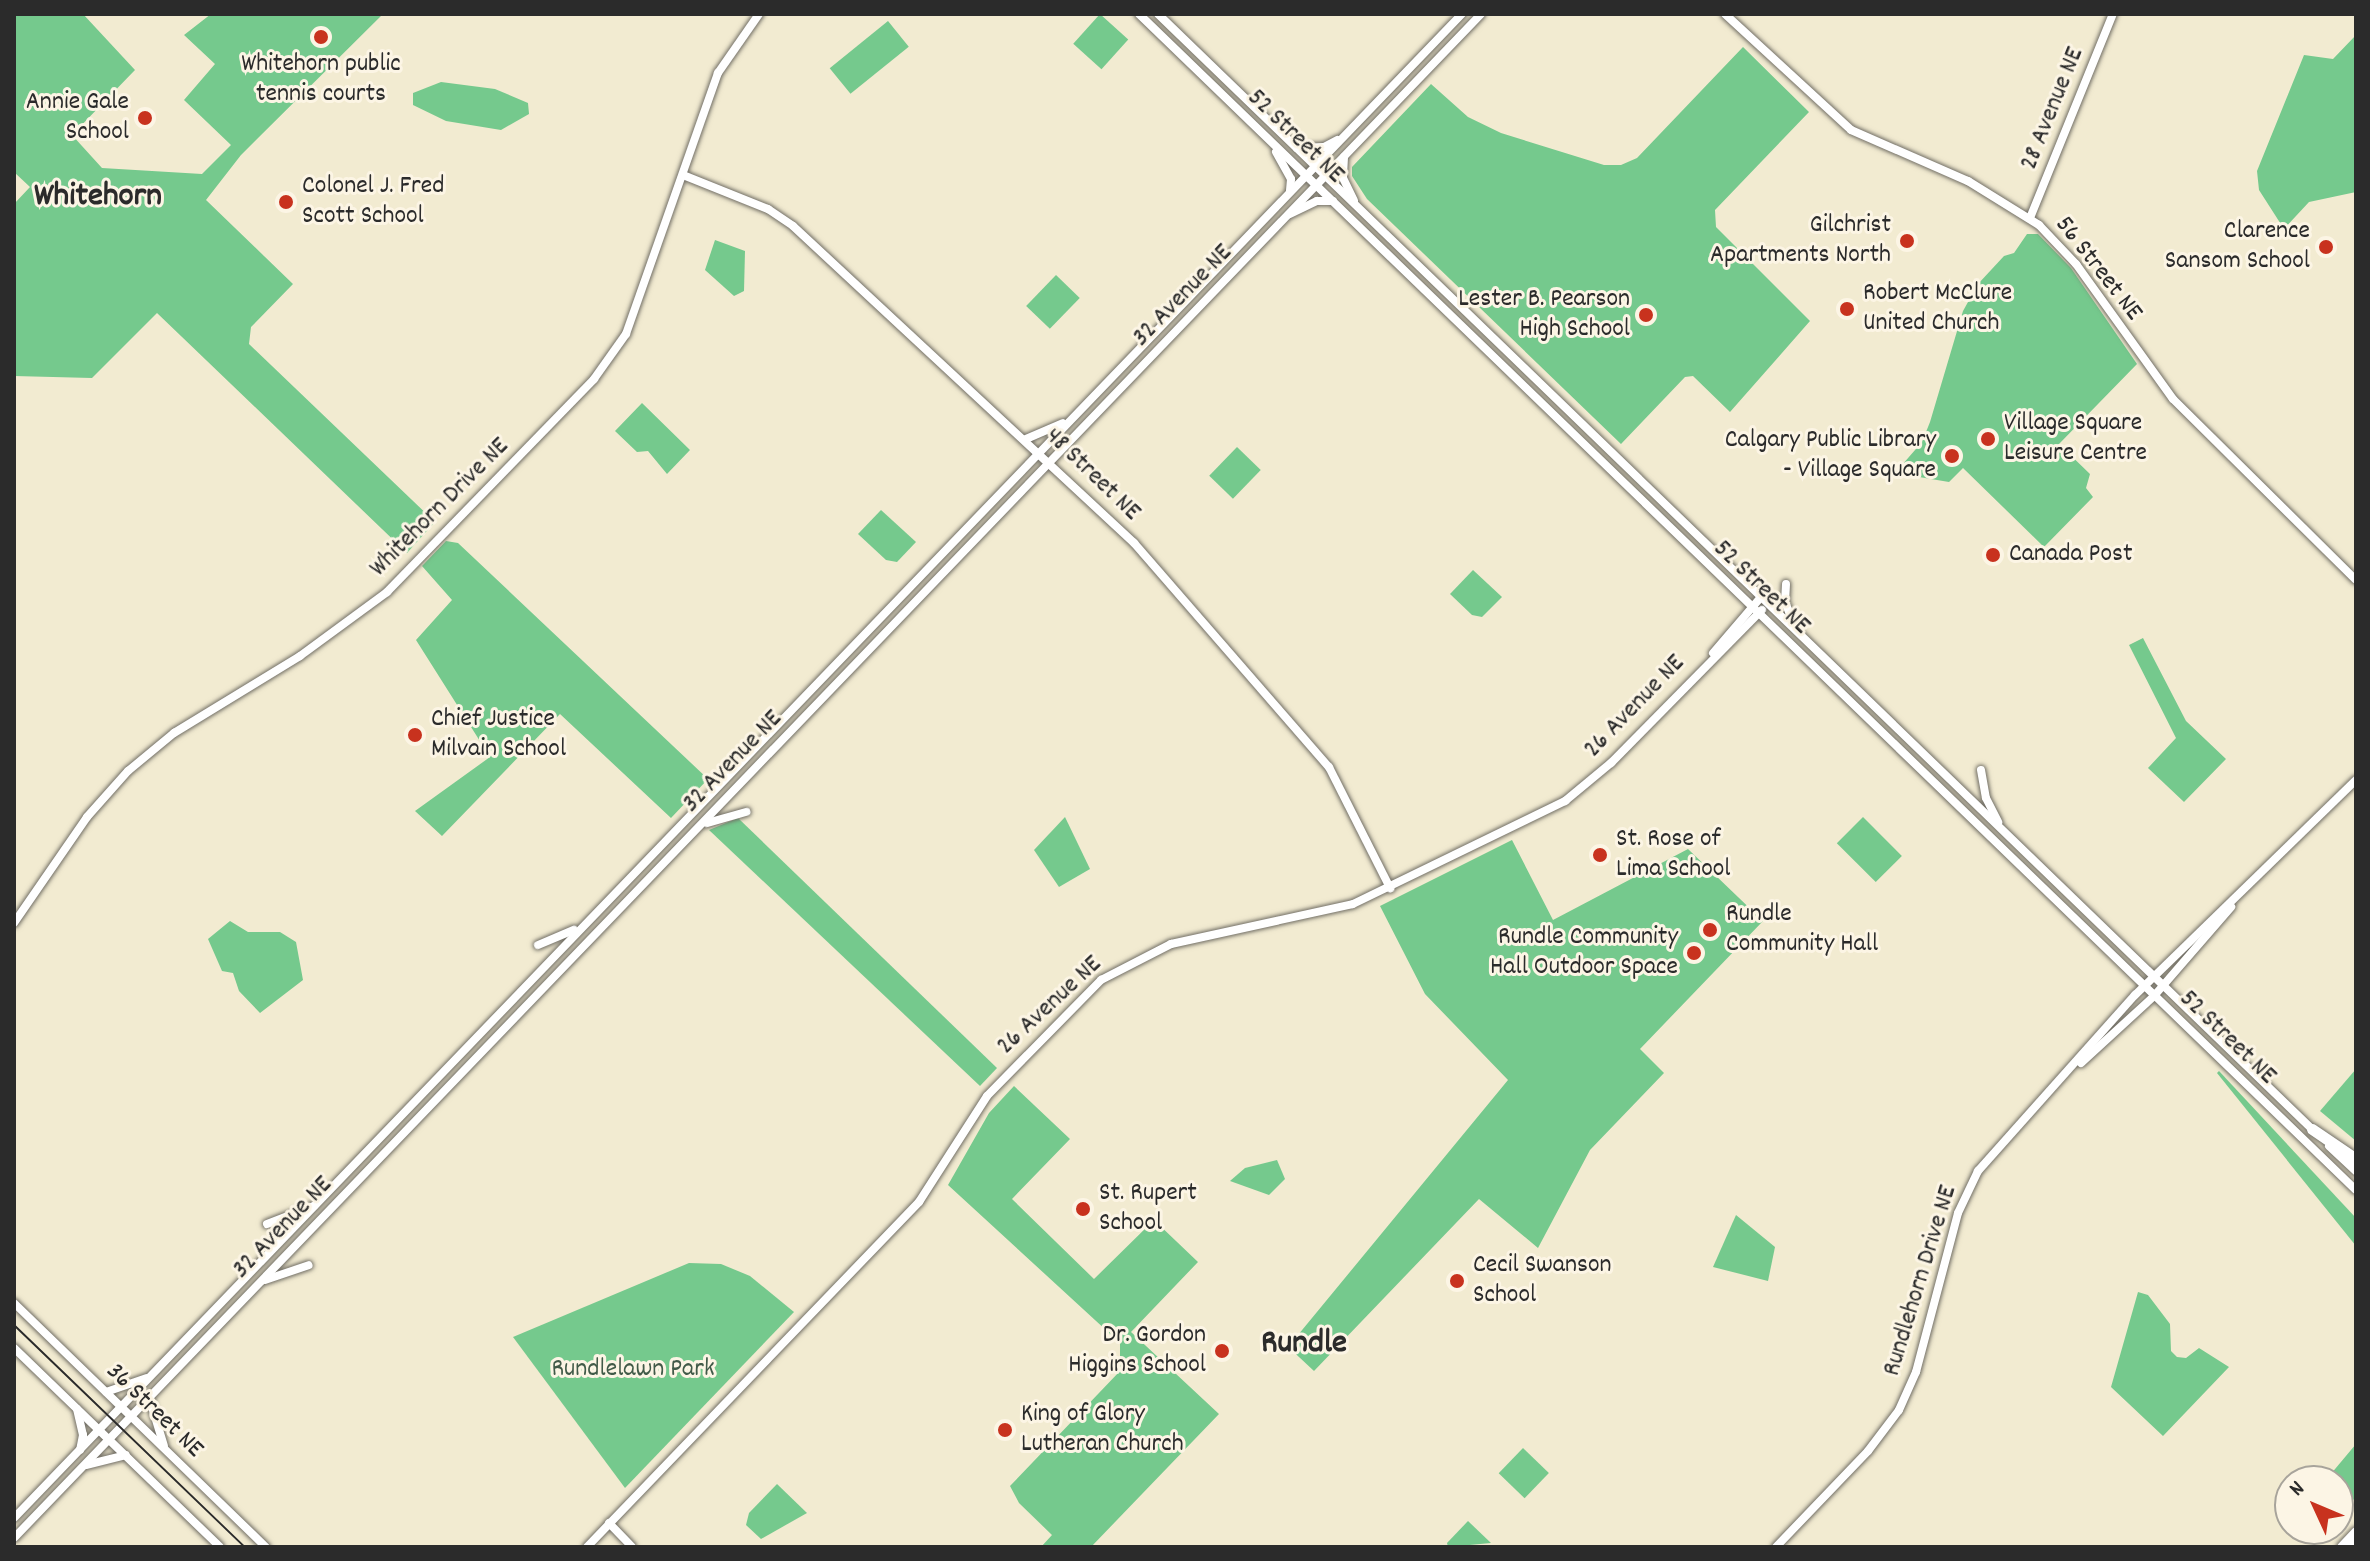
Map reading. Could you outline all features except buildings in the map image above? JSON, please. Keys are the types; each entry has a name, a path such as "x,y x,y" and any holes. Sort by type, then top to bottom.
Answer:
{"highway":[{"path":"2312,1129 2356,1159"},
{"path":"2342,1547 2356,1532"}],"main road":[{"name":"Whitehorn Drive NE","path":"14,923 87,817 128,771 174,733 300,656 387,592 594,379 626,334 718,73 759,14"},
{"name":"52 Street NE","path":"1139,14 2356,1190"},
{"name":"52 Street NE","path":"1158,14 2356,1171"},
{"name":"32 Avenue NE","path":"14,1518 1462,14"},
{"name":"32 Avenue NE","path":"14,1538 1481,14"},
{"name":"56 Street NE","path":"1725,14 1851,130 1968,181 2030,218 2076,264 2185,413 2356,580"},
{"name":"28 Avenue NE","path":"2030,218 2113,14"},
{"path":"1297,148 1324,147 1345,136"},
{"path":"1269,141 1291,179 1290,191"},
{"path":"1344,156 1343,178 1356,205"},
{"name":"48 Street NE","path":"683,175 768,209 793,226 1026,439 1134,543 1314,747 1342,788 1390,888"},
{"path":"1286,216 1317,201 1333,201"},
{"path":"1026,439 1074,417"},
{"path":"1786,584 1785,602 1798,634"},
{"name":"26 Avenue NE","path":"587,1547 919,1202 987,1096 1101,980 1171,944 1334,909 1390,888 1565,801 1611,763 1764,600"},
{"path":"1981,770 1986,798 2002,830"},
{"name":"Rundlehorn Drive NE","path":"1776,1547 1868,1451 1899,1410 1916,1372 1966,1192 1998,1148 2076,1066 2144,986 2234,903 2356,780"},
{"path":"693,832 722,815 746,812"},
{"name":"Rundlehorn Drive NE","path":"2076,1066 2154,996 2219,927 2234,903"},
{"path":"538,945 586,924"},
{"path":"267,1224 318,1204"},
{"path":"257,1284 309,1265"},
{"name":"36 Street NE","path":"14,1303 266,1547"},
{"name":"36 Street NE","path":"14,1348 220,1547"},
{"path":"106,1392 153,1375"},
{"path":"149,1397 149,1412 166,1450"},
{"path":"77,1408 83,1435 80,1451"},
{"path":"81,1467 126,1455"},
{"path":"609,1523 632,1547"}],"green space":[{"path":"14,14 83,14 135,70 72,135 102,168 202,174 231,145 184,100 215,64 184,35 211,14 383,14 241,155 206,200 293,284 251,327 249,344 435,522 407,553 157,313 92,378 14,376 14,204 30,187 14,172"},
{"path":"1100,14 1128,39 1101,69 1073,44"},
{"path":"888,21 909,47 850,94 830,68"},
{"path":"2356,35 2356,192 2309,202 2284,229 2259,190 2257,171 2304,55 2333,59"},
{"name":"Lester B. Pearson High School","path":"1743,47 1809,112 1715,210 1716,227 1810,321 1730,412 1693,376 1685,377 1621,444 1367,199 1352,176 1352,167 1431,84 1468,117 1501,133 1604,165 1621,165 1637,158"},
{"path":"441,82 495,89 528,103 529,114 501,130 446,121 413,105 413,93"},
{"path":"2027,234 2038,234 2071,268 2137,364 2059,444 2090,474 2086,488 2093,497 2044,547 1963,468 1949,482 1895,473 1922,442 1963,311 1978,284 2004,256 2014,253"},
{"path":"715,240 745,251 744,291 734,296 705,270"},
{"path":"1056,275 1080,298 1050,329 1026,306"},
{"path":"642,403 690,450 667,474 648,451 637,452 615,431"},
{"path":"1237,447 1261,470 1233,499 1209,476"},
{"path":"881,510 916,542 897,562 886,560 858,534"},
{"path":"446,541 458,543 708,779 671,818 560,714 442,836 415,811 490,757 416,640 452,600 422,566"},
{"path":"1473,570 1502,597 1482,617 1472,615 1450,594"},
{"path":"2143,638 2186,721 2226,759 2184,802 2148,768 2176,738 2129,645"},
{"path":"1065,817 1090,869 1059,887 1034,850"},
{"path":"1863,817 1902,856 1876,882 1837,843"},
{"path":"738,818 997,1068 980,1086 709,830"},
{"path":"1512,840 1553,920 1688,849 1763,921 1640,1049 1664,1073 1590,1150 1538,1248 1479,1199 1314,1371 1284,1343 1293,1341 1508,1080 1425,994 1380,906"},
{"path":"230,921 248,932 280,932 296,942 303,980 260,1013 239,991 233,973 222,971 208,939"},
{"path":"2356,1069 2356,1141 2320,1111"},
{"path":"2219,1071 2356,1218 2356,1246 2217,1073"},
{"path":"1014,1086 1070,1139 1012,1199 1094,1279 1154,1220 1198,1262 1131,1332 1219,1414 1091,1547 1041,1547 1052,1535 1019,1503 1010,1486 1120,1371 1120,1343 948,1185 989,1113"},
{"path":"1277,1160 1285,1179 1269,1195 1230,1181 1245,1168"},
{"path":"1736,1215 1775,1247 1768,1281 1713,1267"},
{"name":"Rundlelawn Park","path":"689,1263 721,1264 750,1276 794,1312 625,1488 513,1337"},
{"path":"2138,1292 2148,1295 2170,1324 2171,1351 2177,1357 2186,1358 2199,1348 2229,1367 2163,1436 2111,1387"},
{"path":"2356,1444 2354,1499 2354,1465 2338,1465"},
{"path":"1523,1448 1549,1473 1525,1498 1499,1473"},
{"path":"777,1484 807,1513 761,1539 746,1525 749,1513"},
{"path":"1468,1521 1491,1543 1448,1547 1447,1543"}],"tram line":[{"path":"14,1325 245,1547"}],"place":[{"name":"Whitehorn public tennis courts","path":"321,37"},
{"name":"Annie Gale School","path":"145,118"},
{"name":"Colonel J. Fred Scott School","path":"286,202"},
{"name":"Gilchrist Apartments North","path":"1907,241"},
{"name":"Clarence Sansom School","path":"2326,247"},
{"name":"Robert McClure United Church","path":"1847,309"},
{"name":"Lester B. Pearson High School","path":"1646,315"},
{"name":"Village Square Leisure Centre","path":"1988,439"},
{"name":"Calgary Public Library - Village Square","path":"1952,456"},
{"name":"Canada Post","path":"1993,555"},
{"name":"Chief Justice Milvain School","path":"415,735"},
{"name":"St. Rose of Lima School","path":"1600,855"},
{"name":"Rundle Community Hall","path":"1710,930"},
{"name":"Rundle Community Hall Outdoor Space","path":"1694,953"},
{"name":"St. Rupert School","path":"1083,1209"},
{"name":"Cecil Swanson School","path":"1457,1281"},
{"name":"Dr. Gordon Higgins School","path":"1222,1351"},
{"name":"King of Glory Lutheran Church","path":"1005,1430"}],"district":[{"name":"Whitehorn","path":"98,198"},
{"name":"Rundle","path":"1304,1345"}]}
